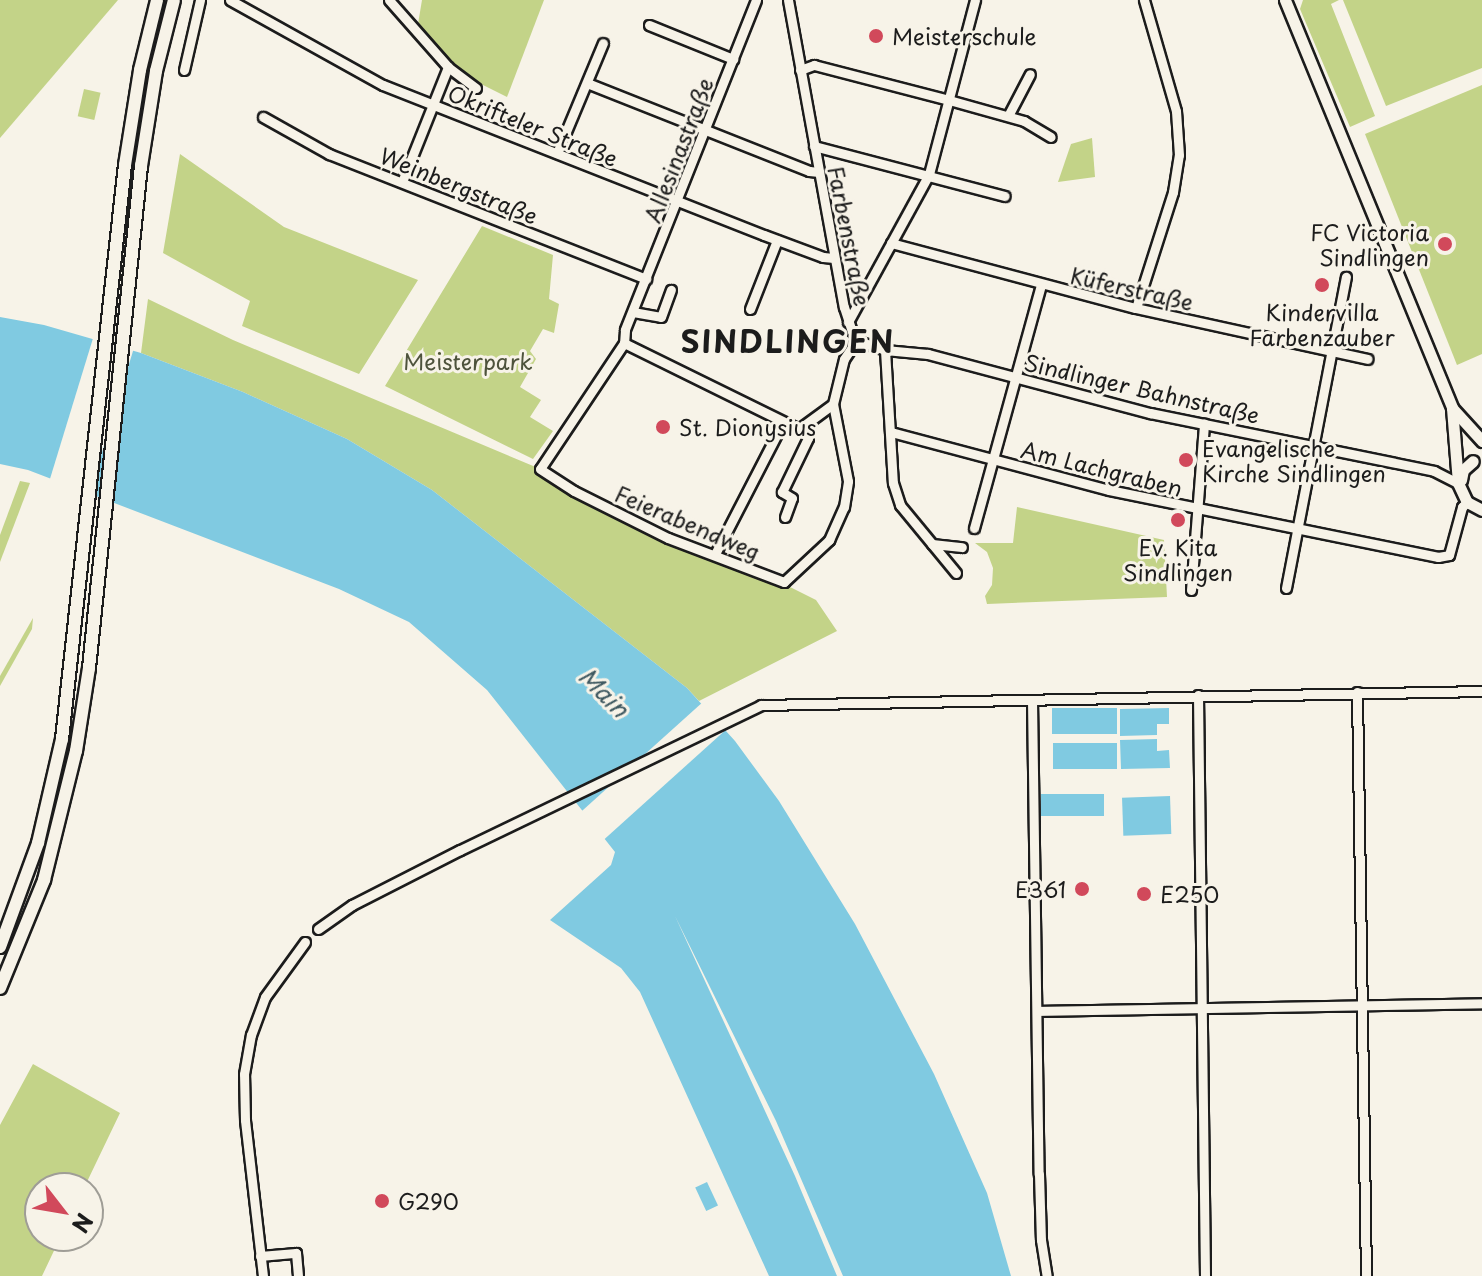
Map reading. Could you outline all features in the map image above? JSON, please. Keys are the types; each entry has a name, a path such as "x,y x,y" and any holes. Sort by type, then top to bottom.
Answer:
{"highway":[{"path":"0,947 30,869 53,783 79,599 134,100 157,0"},
{"path":"0,988 44,880 69,789 82,714 132,247 151,102 174,0"}],"main road":[{"path":"1285,0 1452,408 1459,486 1477,507"},
{"path":"1452,408 1482,441"},
{"path":"1457,468 1478,460"},
{"path":"1459,486 1463,470 1478,460"}],"street":[{"path":"184,70 200,0"},
{"name":"Okrifteler Straße","path":"230,0 371,79 777,240 828,259 834,258"},
{"path":"389,0 448,67 476,88"},
{"name":"Allesinastraße","path":"540,467 624,343 633,312 756,0"},
{"name":"Farbenstraße","path":"788,0 848,322 858,338 885,350"},
{"path":"848,322 929,174 975,0"},
{"path":"1136,308 1173,192 1179,155 1176,111 1144,0"},
{"path":"649,25 733,59"},
{"path":"557,153 603,43"},
{"path":"800,70 814,65 949,100 1024,121 1051,137"},
{"path":"402,182 448,67"},
{"path":"1008,116 1030,74"},
{"path":"587,83 809,171 819,172"},
{"name":"Weinbergstraße","path":"263,117 329,154 646,279"},
{"path":"814,146 1005,196"},
{"path":"750,309 777,240"},
{"name":"Küferstraße","path":"891,243 1041,285 1367,359"},
{"path":"1286,588 1346,277"},
{"path":"974,528 1041,285"},
{"path":"633,312 661,317 671,290"},
{"path":"803,428 833,404 844,359 858,338"},
{"path":"624,343 783,422 803,428 808,438 782,492 792,498 785,517"},
{"path":"885,350 893,483 900,505 956,573"},
{"name":"Sindlinger Bahnstraße","path":"885,350 921,352 1204,424 1437,472 1459,486"},
{"name":"Feierabendweg","path":"540,467 542,473 614,513 668,538 784,582 829,540 844,507 848,481 833,404"},
{"path":"715,554 783,422"},
{"path":"1191,590 1204,424"},
{"name":"Am Lachgraben","path":"891,432 1196,509 1438,557 1449,555 1462,507 1477,507"},
{"name":"Sindlinger Bahnstraße","path":"1437,472 1457,468"},
{"path":"932,544 962,547"},
{"path":"318,929 352,905 460,850 761,705 1482,691"},
{"path":"1357,692 1366,1276"},
{"path":"1198,695 1205,1276"},
{"path":"1032,700 1040,1213 1047,1276"},
{"path":"263,1276 245,1120 246,1055 265,997 286,963 305,942"},
{"path":"1038,1011 1482,1003"},
{"path":"260,1256 296,1253 298,1276"}],"green space":[{"path":"0,0 118,0 0,138"},
{"path":"422,0 544,0 507,97 465,76 418,24"},
{"path":"1303,0 1339,0 1331,4 1375,116 1350,127 1300,9"},
{"path":"1343,0 1482,0 1482,68 1386,106"},
{"name":"FC Victoria Sindlingen","path":"1482,85 1482,354 1457,365 1365,134"},
{"path":"84,89 101,93 94,120 78,116"},
{"path":"1092,138 1095,177 1058,182 1071,144"},
{"path":"180,154 284,227 418,280 359,374 242,326 250,301 163,253"},
{"name":"Meisterpark","path":"482,226 553,255 549,299 559,304 554,333 543,329 530,351 536,359 520,387 541,400 530,417 553,431 533,459 385,386"},
{"path":"148,299 233,340 538,468 574,494 784,584 816,600 837,631 699,701 687,688 432,490 347,439 243,392 141,353"},
{"path":"20,481 30,483 0,562 0,535"},
{"path":"1017,507 1164,540 1167,597 987,604 985,596 992,585 993,568 987,552 975,543 1013,543"},
{"path":"33,618 32,629 0,686 0,676"},
{"path":"33,1064 120,1113 92,1172 24,1172 24,1252 53,1252 42,1276 0,1276 0,1125"}],"water":[{"name":"Main","path":"0,317 44,325 141,353 243,392 347,439 432,490 687,688 735,741 779,801 855,924 934,1074 987,1193 1011,1276 843,1276 776,1121 675,916 795,1176 837,1276 769,1276 640,992 621,968 550,920 611,865 615,852 487,690 409,622 339,589 28,470 0,464"},
{"path":"1052,708 1117,708 1117,734 1052,734"},
{"path":"1169,708 1169,724 1157,724 1157,735 1120,736 1120,709"},
{"path":"1157,739 1157,751 1169,750 1170,768 1121,769 1120,740"},
{"path":"1053,743 1117,743 1117,769 1053,769"},
{"path":"1041,794 1104,794 1104,816 1041,816"},
{"path":"1170,796 1171,834 1123,836 1122,798"},
{"path":"707,1182 718,1206 706,1211 695,1187"}],"pier":[{"path":"94,335 134,347 88,499 48,487"},
{"path":"704,701 728,728 601,842 577,815"}],"place":[{"name":"Meisterschule","path":"876,36"},
{"name":"FC Victoria Sindlingen","path":"1445,244"},
{"name":"Kindervilla Farbenzauber","path":"1322,285"},
{"name":"St. Dionysius","path":"663,427"},
{"name":"Evangelische Kirche Sindlingen","path":"1186,460"},
{"name":"Ev. Kita Sindlingen","path":"1178,520"},
{"name":"E361","path":"1082,889"},
{"name":"E250","path":"1144,894"},
{"name":"G290","path":"382,1201"}],"district":[{"name":"SINDLINGEN","path":"788,341"}]}
